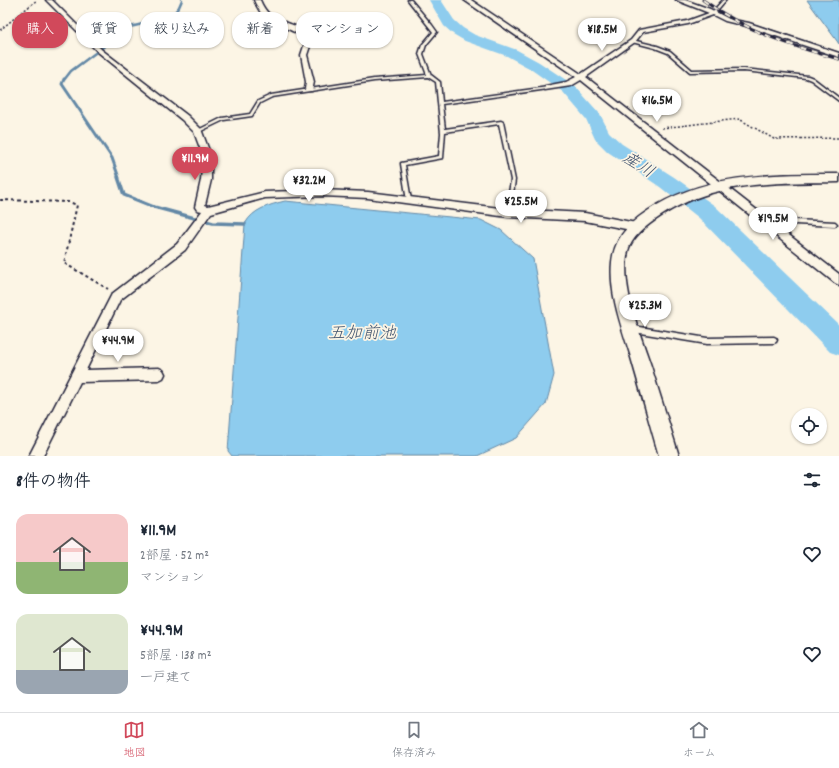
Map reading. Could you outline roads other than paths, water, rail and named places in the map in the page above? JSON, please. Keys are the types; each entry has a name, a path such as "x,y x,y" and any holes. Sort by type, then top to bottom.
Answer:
{"main road":[{"path":"669,456 623,298 619,270 621,250 627,237 653,212 700,191 751,180 839,178"}],"street":[{"path":"49,0 100,51 185,118 198,131 207,156 206,180 200,207 208,210 265,194 291,193 368,195 508,213 584,217 636,227"},
{"path":"257,0 260,7 270,19 301,32 308,44 304,55 310,82 309,89"},
{"path":"467,0 580,78 649,130 839,280"},
{"path":"679,0 727,20 747,24 839,55"},
{"path":"548,88 568,84 580,78 633,41 636,35 641,31 693,21 713,13"},
{"path":"36,456 116,297 181,247 208,210"},
{"path":"77,376 159,374"}],"lane":[{"path":"409,0 435,32 424,45 421,54 429,76 438,82 443,131 441,157 403,164 409,200"},
{"path":"713,13 725,0"},
{"path":"633,41 656,46 669,52 691,71 744,70 807,77 812,79 839,100"},
{"path":"198,131 223,119 251,115 260,102 271,96 374,80 429,76"},
{"path":"440,103 548,88"},
{"path":"443,131 501,122 513,180 508,213"},
{"path":"769,224 774,221 835,224"},
{"path":"631,329 707,341 774,340"}],"water":[{"path":"807,0 839,0 839,44 837,41"},
{"name":"五加前池","path":"285,201 481,220 501,230 533,259 554,375 546,404 516,438 477,456 232,456 228,451 245,224 252,215 262,208"}],"waterway":[{"path":"64,80 71,71 130,27 160,20 174,13 182,0"},
{"name":"産川","path":"435,0 449,23 458,31 470,38 512,53 534,65 569,89 594,118 601,135 615,148 667,182 707,212 839,343"},
{"path":"64,79 62,84 112,158 119,178"},
{"path":"118,177 124,195 154,207 213,223 245,224"}],"railway":[{"path":"703,0 735,20 768,36 803,49 839,59"}]}
